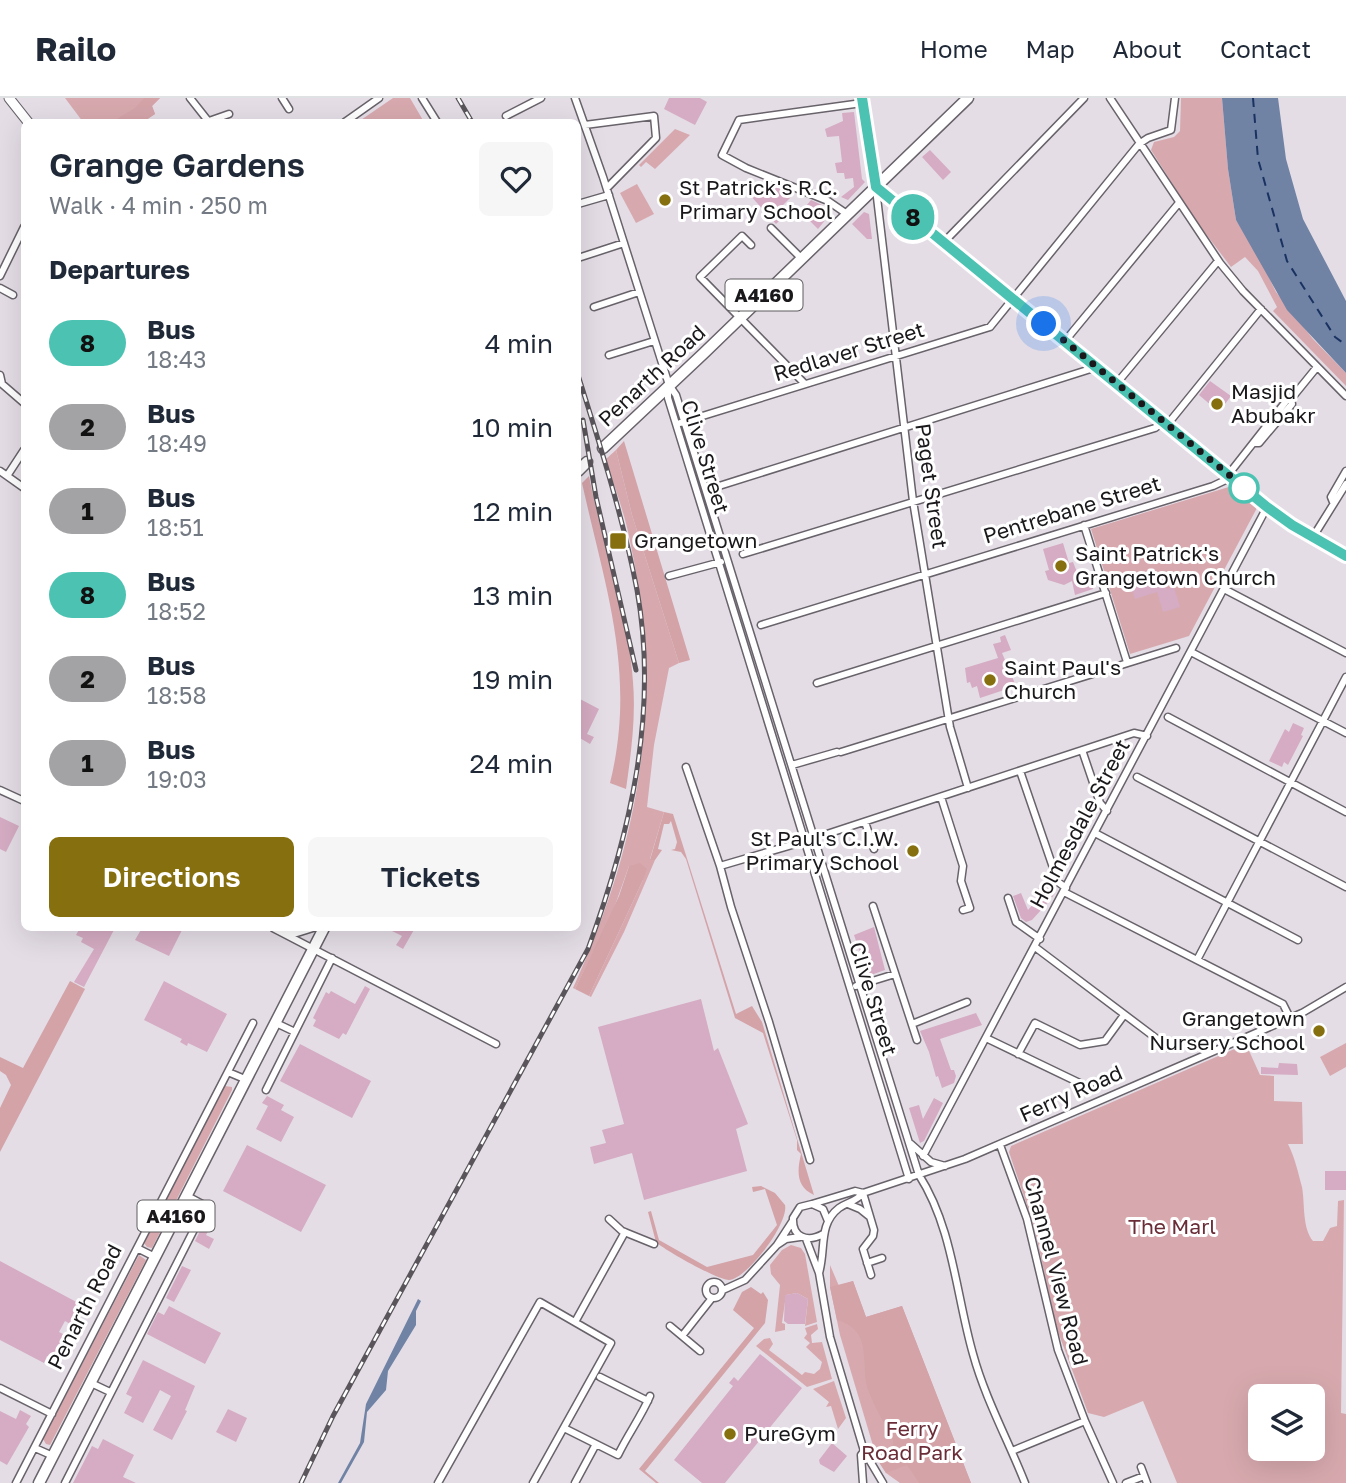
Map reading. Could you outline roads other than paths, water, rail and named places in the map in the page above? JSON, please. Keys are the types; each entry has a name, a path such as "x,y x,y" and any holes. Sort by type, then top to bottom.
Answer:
{"main road":[{"name":"Penarth Road","path":"581,468 968,98"},
{"path":"862,101 876,187 1267,507 1346,556"},
{"name":"Penarth Road","path":"39,1483 322,931"}],"street":[{"path":"9,98 26,119"},
{"path":"190,98 207,119"},
{"path":"282,98 289,109"},
{"path":"349,119 379,98"},
{"path":"422,98 436,119"},
{"path":"522,98 526,106"},
{"path":"506,116 541,98"},
{"path":"575,98 608,191 669,385"},
{"path":"944,242 1084,98"},
{"path":"1110,98 1218,261 1346,396"},
{"path":"1139,144 1172,128 1175,98"},
{"path":"847,214 828,201 722,155 739,120 862,101"},
{"path":"216,119 229,114"},
{"path":"581,203 608,191 656,138 654,116 585,125"},
{"name":"Redlaver Street","path":"676,424 990,327 1139,144"},
{"name":"Paget Street","path":"876,187 913,501 948,718 968,788"},
{"path":"1065,341 1178,204"},
{"path":"771,228 802,258"},
{"path":"0,276 21,234"},
{"path":"751,245 740,234 700,277 804,383"},
{"path":"581,257 624,243"},
{"path":"1117,383 1218,261"},
{"path":"0,288 13,295"},
{"path":"594,307 639,292"},
{"path":"744,554 1155,428 1165,423 1183,404 1261,309"},
{"path":"609,355 654,341"},
{"path":"719,486 1097,367"},
{"path":"1230,476 1255,443 1255,439 1317,367"},
{"path":"0,375 2,384 21,400"},
{"name":"Clive Street","path":"669,385 676,395 706,490 724,561 806,841 909,1179"},
{"name":"Clive Street","path":"669,385 668,398 676,424 792,765 919,1175 929,1192 953,1261 973,1356 1025,1483"},
{"path":"7,476 21,455"},
{"path":"0,471 21,486"},
{"path":"1333,502 1331,496 1346,471"},
{"name":"Pentrebane Street","path":"761,625 1226,483 1230,476"},
{"path":"1313,537 1346,484"},
{"path":"698,493 706,490"},
{"name":"Holmesdale Street","path":"923,1156 1267,507"},
{"path":"1084,525 1127,662"},
{"path":"669,576 724,561"},
{"path":"1224,589 1346,653"},
{"path":"817,683 1106,593"},
{"path":"792,765 1176,648"},
{"path":"1191,652 1346,733"},
{"path":"1197,960 1346,677"},
{"path":"1168,717 1346,812"},
{"path":"827,834 1134,733 1147,736"},
{"path":"1082,750 1100,803 1107,811"},
{"path":"686,767 720,866 810,1160"},
{"path":"1020,771 1058,882 1065,890 1283,1004 1290,1018"},
{"path":"1137,777 1346,887"},
{"path":"0,790 21,800"},
{"path":"941,797 963,866 961,881 971,908 963,910"},
{"path":"865,822 874,849"},
{"path":"1095,833 1298,940"},
{"path":"720,866 814,838"},
{"path":"1008,898 1016,922 1040,939"},
{"path":"873,906 917,1040"},
{"path":"281,932 303,931"},
{"path":"281,932 496,1044"},
{"path":"1035,947 1169,1048"},
{"path":"266,1090 332,958"},
{"path":"851,988 895,974"},
{"name":"Ferry Road","path":"883,1483 864,1451 830,1337 819,1273 803,1238 794,1230 792,1222 800,1207 855,1191 863,1193 946,1166 1290,1018 1346,987"},
{"path":"912,1024 967,1002"},
{"path":"1018,1054 1035,1023 1080,1045 1105,1041 1124,1015"},
{"name":"Penarth Road","path":"16,1483 253,1023"},
{"path":"276,1023 295,1032"},
{"path":"986,1038 1090,1088"},
{"path":"228,1072 247,1080"},
{"name":"Clive Street","path":"909,1143 931,1162 946,1166"},
{"name":"Channel View Road","path":"1000,1144 1027,1219 1053,1335 1085,1421 1113,1483"},
{"path":"863,1193 874,1233 863,1249 871,1275"},
{"name":"Ferry Road","path":"819,1273 823,1234 828,1221 848,1204 858,1200 863,1193"},
{"path":"65,1483 206,1206 187,1196"},
{"path":"812,1204 823,1209 828,1221"},
{"path":"848,1204 870,1217"},
{"path":"609,1219 625,1232 653,1244"},
{"path":"682,1336 712,1298 746,1280 777,1245 792,1222"},
{"path":"575,1322 625,1232"},
{"path":"777,1245 786,1239 815,1239 823,1234"},
{"path":"137,1248 155,1257"},
{"path":"867,1263 881,1258"},
{"path":"712,1298 706,1293 708,1283 717,1282 723,1290"},
{"path":"438,1483 540,1302 611,1343 533,1483"},
{"path":"670,1326 700,1351"},
{"path":"564,1428 618,1455 649,1399 600,1377"},
{"name":"Penarth Road","path":"91,1383 110,1392"},
{"path":"0,1388 52,1414"},
{"path":"1012,1451 1085,1421"},
{"path":"575,1483 596,1444"},
{"path":"35,1448 53,1456"},
{"name":"Ferry Road","path":"863,1483 861,1455 864,1451"},
{"path":"1126,1483 1145,1479 1141,1467"}],"water":[{"path":"1222,98 1278,98 1286,159 1303,219 1346,301 1346,373 1287,310 1236,220 1228,169"},
{"path":"418,1299 421,1301 416,1311 416,1325 388,1371 386,1390 367,1412 364,1442 341,1483 338,1483 360,1443 366,1404"}],"railway":[{"path":"458,98 470,119"},
{"path":"301,1483 333,1416 588,949 628,817 642,727 645,682 643,636 637,590 625,535 581,385"},
{"path":"583,420 596,497 636,670"}],"place":[{"name":"St Patrick's R.C. Primary School","path":"665,200"},
{"name":"Masjid Abubakr","path":"1217,404"},
{"name":"Grangetown","path":"618,541"},
{"name":"Saint Patrick's Grangetown Church","path":"1061,566"},
{"name":"Saint Paul's Church","path":"990,680"},
{"name":"St Paul's C.I.W. Primary School","path":"913,851"},
{"name":"Grangetown Nursery School","path":"1319,1031"},
{"name":"PureGym","path":"730,1434"}],"park label":[{"name":"The Marl","path":"1172,1227"},
{"name":"Ferry Road Park","path":"912,1441"}]}
